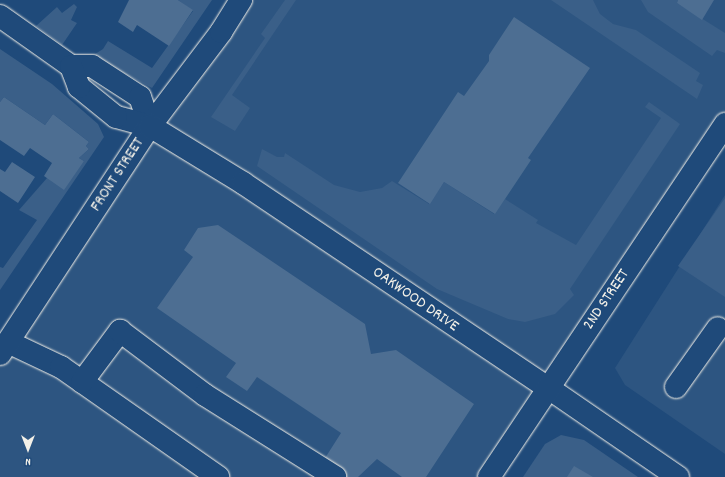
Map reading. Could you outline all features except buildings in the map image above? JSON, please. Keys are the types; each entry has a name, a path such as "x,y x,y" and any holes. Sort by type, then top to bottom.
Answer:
{"main road":[{"name":"FRONT STREET","path":"4,348 150,126 221,32 241,0"},
{"path":"0,16 71,66 92,66 140,97 150,126"},
{"name":"OAKWOOD DRIVE","path":"71,66 79,87 116,116 150,126 243,183 547,387 678,477"},
{"name":"2ND STREET","path":"489,477 547,387 725,124"},
{"path":"676,386 718,328"},
{"path":"82,382 120,331 205,395 335,477"},
{"path":"4,348 61,368 218,477"}],"shaded area":[{"path":"178,0 212,0 152,88 92,56 103,49 108,41 152,68 193,11"},
{"path":"241,0 725,0 725,124 489,477 0,477 0,338"},
{"path":"285,0 296,0 232,95 250,108 235,131 211,117 265,38 261,34"},
{"path":"551,0 593,0 600,14 613,24 636,30 700,73 696,81 703,85 697,99"},
{"path":"641,0 678,0 677,3 725,33 725,53 717,50 712,56 648,12"},
{"path":"74,4 77,7 71,20 77,23 62,45 36,26 57,7 62,13"},
{"path":"0,49 52,84 98,124 104,137 0,290 0,267 3,268 37,220 19,210 47,178 84,161 79,158 89,149 86,146 89,142 53,114 45,125 4,97 0,102"},
{"path":"649,102 680,124 570,289 574,295 555,314 525,322 508,319 437,289 257,166 262,149 277,157 284,157 285,153 334,185 360,192 382,188 392,181 429,204 444,182 494,214 505,199 538,220 536,223 576,245 661,118 645,107"},
{"path":"725,195 725,454 625,385 615,368"},
{"path":"725,198 725,297 678,266"},
{"path":"561,435 584,440 638,477 523,477 545,444"}]}
